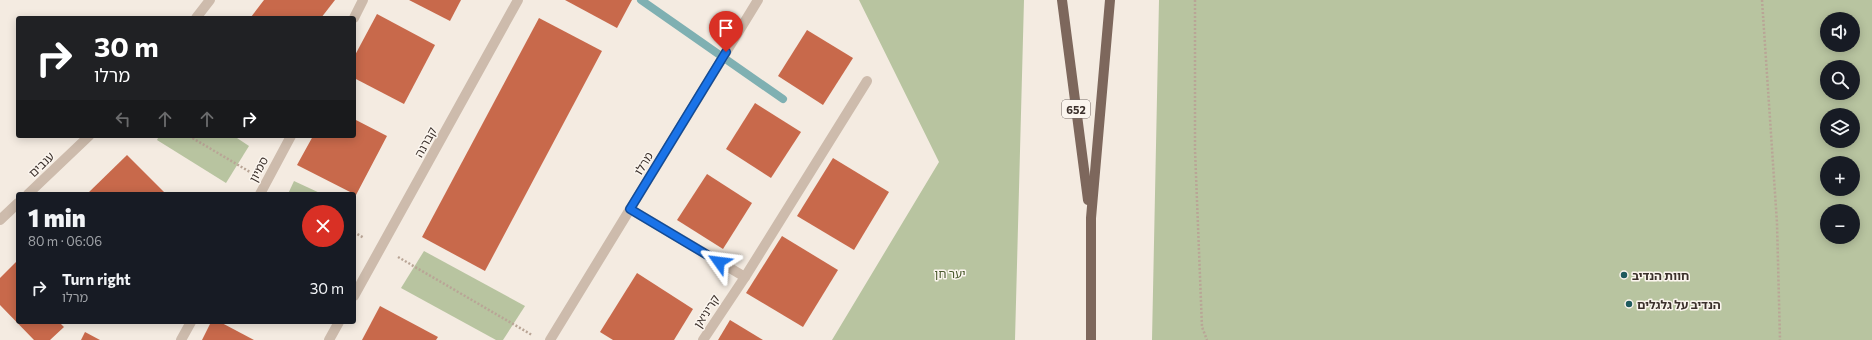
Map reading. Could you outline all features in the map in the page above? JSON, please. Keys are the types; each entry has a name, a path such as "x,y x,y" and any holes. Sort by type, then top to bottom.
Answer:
{"main road":[{"name":"652","path":"1062,0 1091,218"},
{"name":"652","path":"1091,340 1091,218 1110,0"}],"street":[{"path":"198,16 210,0"},
{"path":"355,16 363,0"},
{"name":"קברנה","path":"356,292 518,0"},
{"name":"מרלו","path":"550,340 758,0"},
{"name":"קריניאן","path":"703,340 745,277 867,81"},
{"name":"ענבים","path":"34,192 87,138"},
{"name":"סמיון","path":"261,192 290,138"},
{"path":"0,220 16,205"},
{"path":"630,209 745,277"},
{"path":"181,340 189,324"},
{"path":"330,340 338,324"}],"path":[{"path":"1195,0 1195,150 1202,327 1207,340"},
{"path":"1762,0 1777,223 1780,340"},
{"path":"191,138 266,181"},
{"path":"356,233 534,336"}],"green space":[{"name":"יער חן","path":"859,0 1024,0 1015,340 832,340 939,162"},
{"path":"1159,0 1872,0 1872,340 1152,340"},
{"path":"158,138 237,138 249,146 226,183 157,140"},
{"path":"294,181 318,192 289,192"},
{"path":"424,251 525,306 503,340 496,340 401,288"}],"building":[{"path":"264,0 335,0 323,16 252,16"},
{"path":"409,0 461,0 450,21"},
{"path":"565,0 632,0 617,28"},
{"path":"377,14 435,45 404,104 356,79 356,53"},
{"path":"539,18 602,51 485,271 422,237"},
{"path":"807,30 853,58 823,105 778,76"},
{"path":"755,103 801,132 771,178 726,149"},
{"path":"356,120 387,136 356,195 356,192 350,192 297,165 312,138 356,138"},
{"path":"127,155 164,192 89,192"},
{"path":"833,158 889,192 854,250 797,216"},
{"path":"707,174 752,203 723,249 677,220"},
{"path":"782,236 838,270 803,327 746,293"},
{"path":"16,262 16,321 0,305 0,278"},
{"path":"637,273 693,309 674,340 613,340 600,332"},
{"path":"380,306 438,337 436,340 362,340"},
{"path":"730,320 763,340 718,340"},
{"path":"18,324 61,324 64,327 50,340 34,340"},
{"path":"210,324 224,324 254,340 202,340"},
{"path":"85,332 100,340 81,340"}],"waterway":[{"path":"641,0 783,99"}],"place":[{"name":"חוות הנדיב","path":"1624,275"},
{"name":"הנדיב על גלגלים","path":"1629,304"}],"route":[{"path":"719,262 630,209 726,52"}]}
